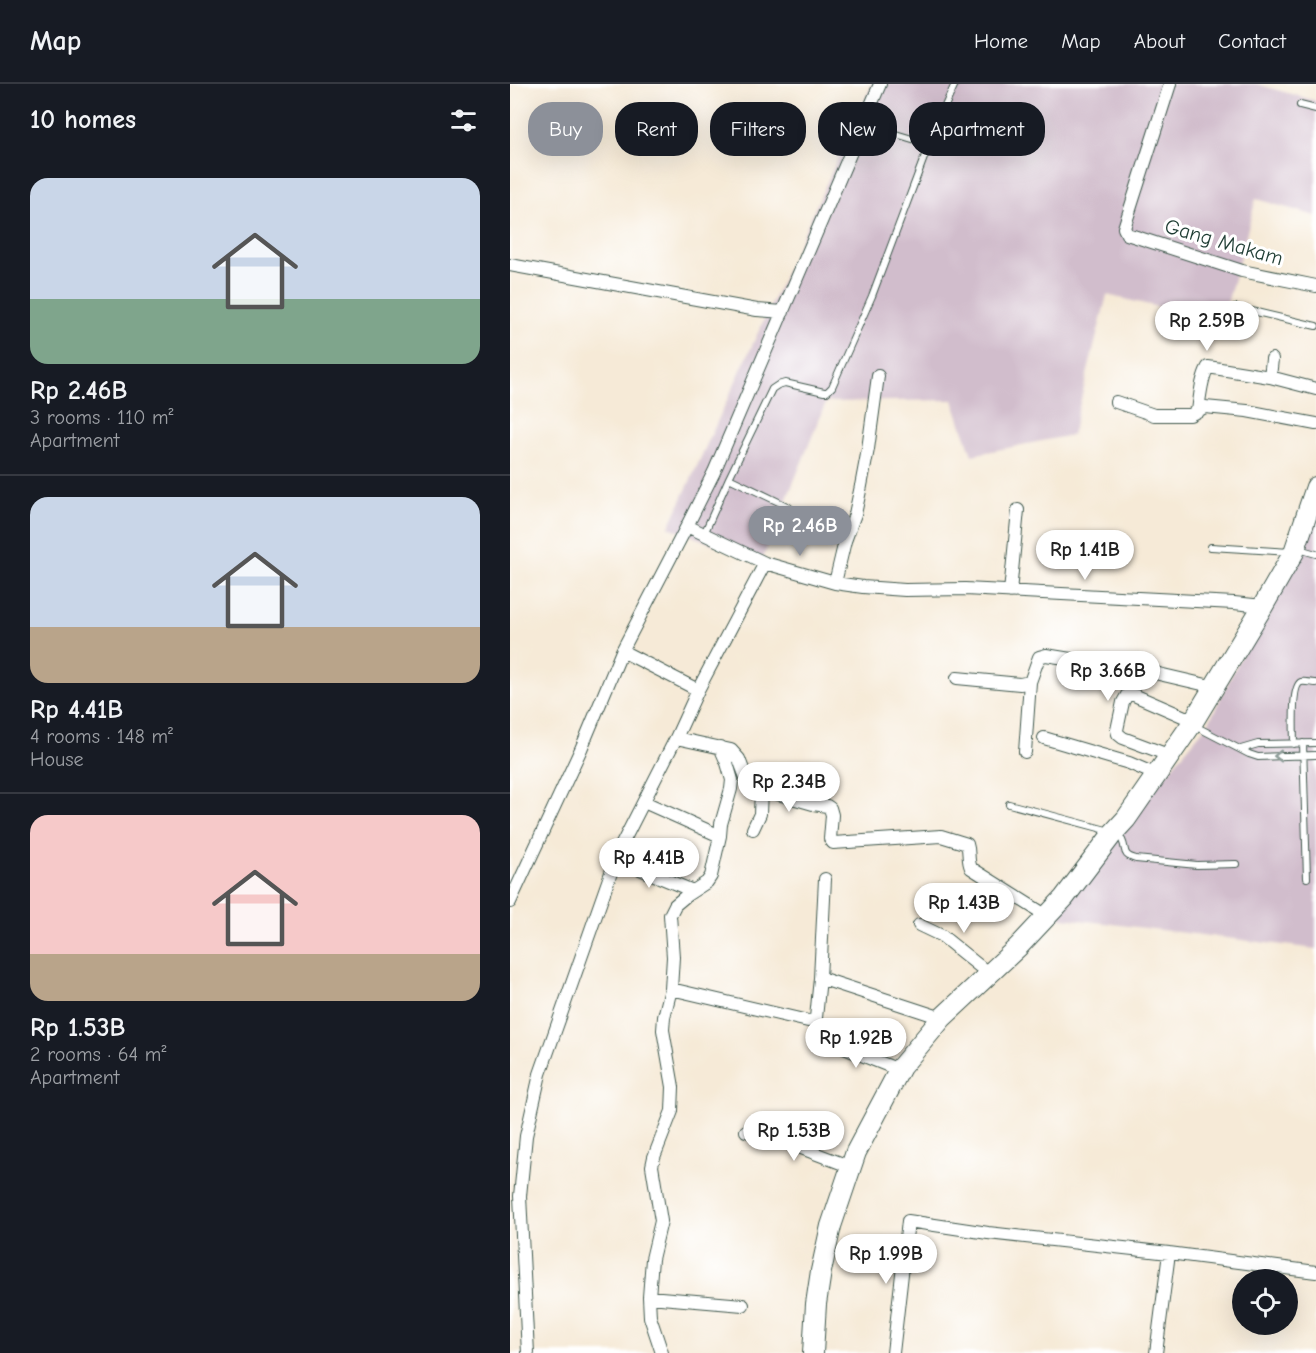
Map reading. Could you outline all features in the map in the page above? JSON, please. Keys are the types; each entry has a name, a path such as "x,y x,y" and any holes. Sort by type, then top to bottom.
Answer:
{"main road":[{"path":"813,1353 816,1304 831,1226 856,1152 899,1070 942,1018 1018,947 1064,898 1126,819 1193,723 1263,606 1294,550 1316,487"}],"street":[{"path":"510,902 622,651 714,472 880,84"},
{"name":"Gang Makam","path":"1170,84 1124,228 1127,234 1242,271 1316,286"},
{"path":"510,265 757,310 783,312"},
{"path":"1270,377 1272,359"},
{"path":"1198,411 1208,367 1270,377 1316,389"},
{"path":"835,583 861,486 878,376"},
{"path":"1116,402 1154,415 1190,416 1205,407 1246,411 1316,424"},
{"path":"1010,592 1018,510"},
{"path":"687,526 765,563 835,583 863,587 1010,592 1263,606"},
{"path":"528,1353 515,1196 540,1074 619,850 698,690 765,563"},
{"path":"622,651 698,690"},
{"path":"1026,752 1030,682 1039,657 1046,655 1083,661 1115,670 1128,665 1215,687"},
{"path":"957,678 1020,684 1030,682"},
{"path":"1171,756 1118,734 1123,702 1127,696 1134,695 1193,723"},
{"path":"676,738 725,748 739,759 747,780 761,789 830,808 832,815 830,838 834,843 941,836 967,844 968,861 971,868 1047,916"},
{"path":"1044,738 1129,763 1157,775"},
{"path":"662,1353 650,1317 649,1297 652,1259 661,1221 652,1166 672,1111 673,1087 663,1030 664,1017 674,990 670,915 675,905 707,882 711,876 732,780 725,748"},
{"path":"753,829 760,809 761,789"},
{"path":"644,802 720,836"},
{"path":"616,860 693,891"},
{"path":"674,990 812,1021 816,1018 820,978 825,879"},
{"path":"919,925 942,936 989,974"},
{"path":"820,978 942,1018"},
{"path":"824,1040 899,1070"},
{"path":"746,1131 788,1143 851,1167"},
{"path":"893,1353 908,1221 988,1233 1316,1272"},
{"path":"1156,1353 1169,1253"},
{"path":"649,1297 743,1305"}],"lane":[{"path":"947,102 955,84"},
{"path":"1300,105 1316,109"},
{"path":"704,534 772,389 784,383 824,392 832,387 872,296 924,156"},
{"path":"1235,307 1316,326"},
{"path":"729,478 789,507"},
{"path":"1211,547 1294,550 1316,554"},
{"path":"1294,744 1295,694 1298,685 1304,682 1316,683"},
{"path":"1193,723 1258,757 1316,755"},
{"path":"1303,743 1307,878"},
{"path":"1241,749 1258,744 1316,743"},
{"path":"1009,804 1114,832 1121,840 1128,857 1197,865 1236,864"}],"shaded area":[{"path":"872,84 1256,84 1316,101 1316,216 1256,199 1222,322 1107,295 1072,435 972,455 953,400 826,402 761,563 669,527 839,156 897,156 897,102 864,102"},
{"path":"1310,515 1316,516 1316,949 1047,916 1208,724"}]}
